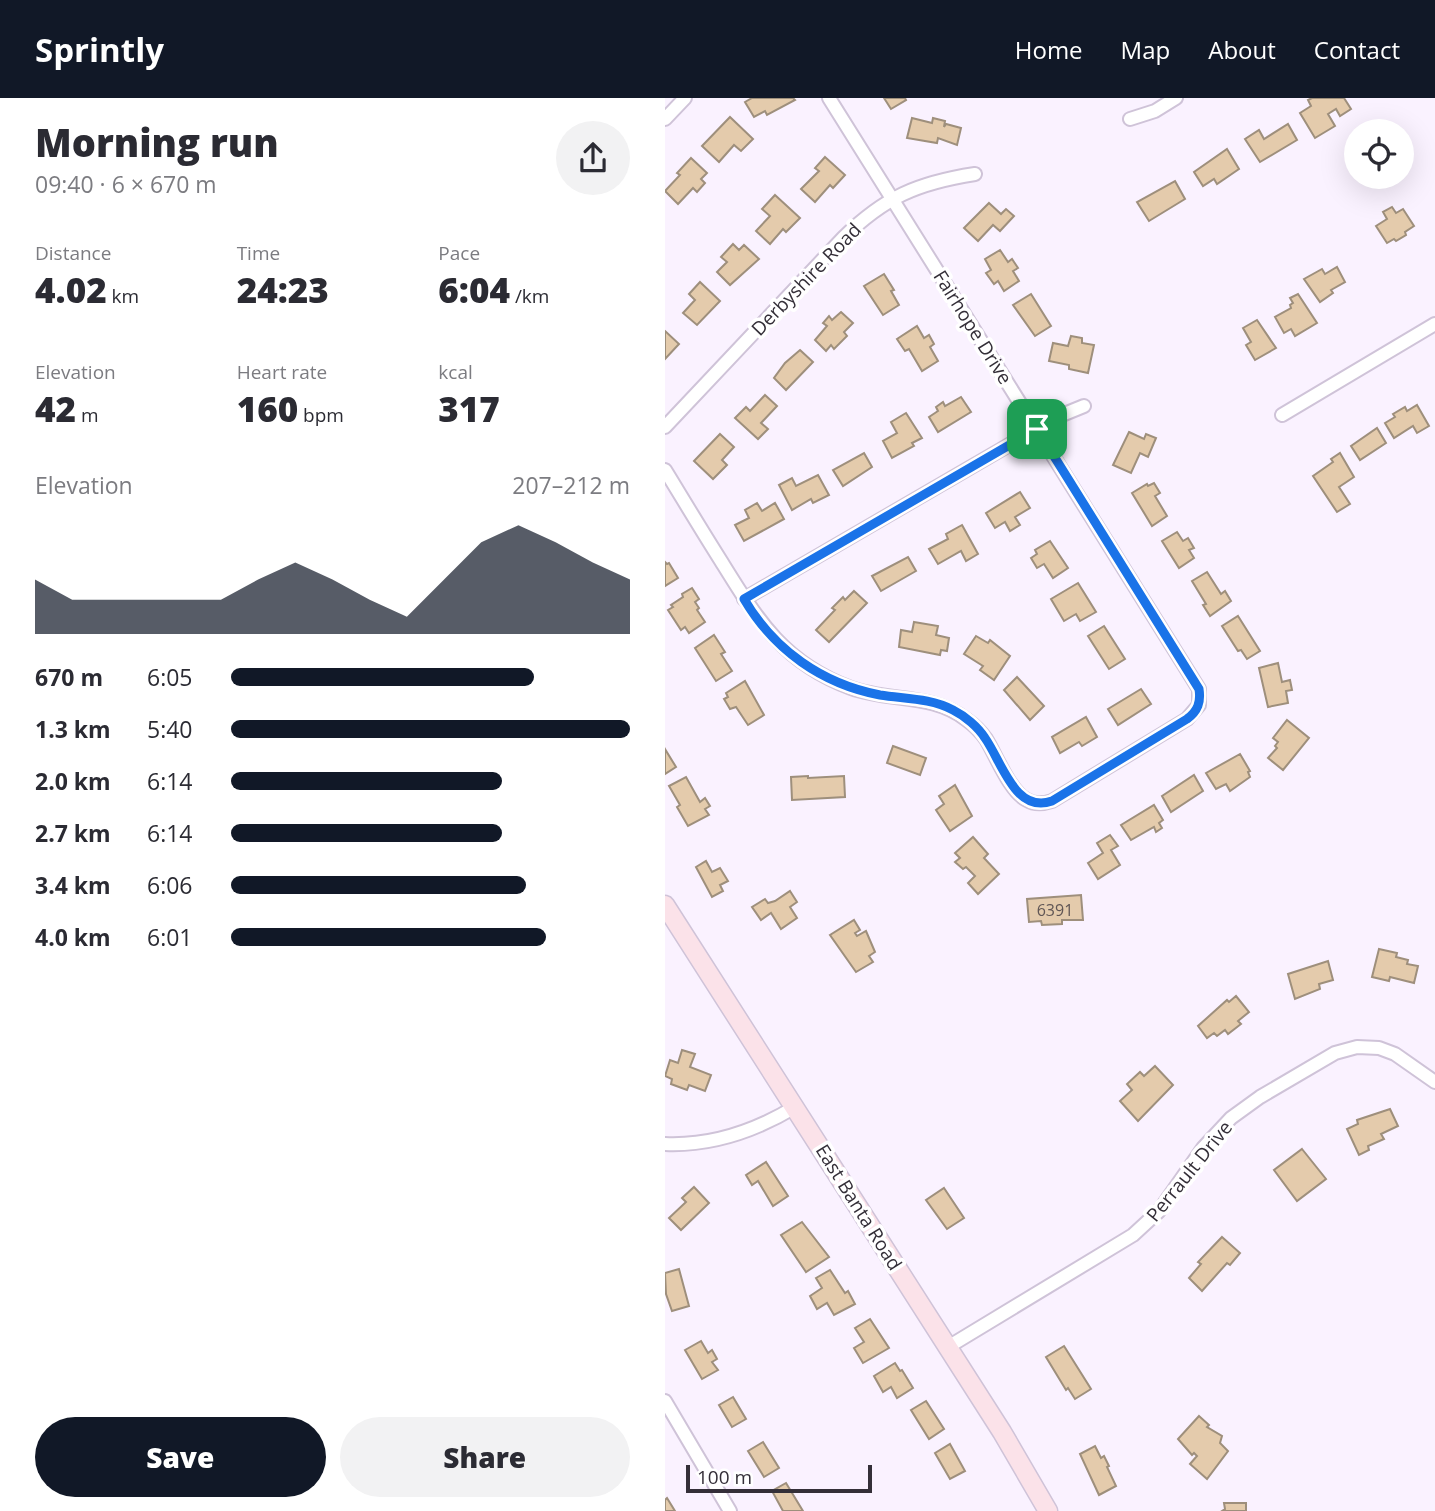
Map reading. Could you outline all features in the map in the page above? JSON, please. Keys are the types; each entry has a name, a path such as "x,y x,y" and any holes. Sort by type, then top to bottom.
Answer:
{"street":[{"path":"665,119 685,98"},
{"name":"Fairhope Drive","path":"744,599 757,620 780,646 803,664 828,678 866,692 937,704 968,720 984,736 1018,794 1033,803 1052,801 1187,719 1196,711 1199,701 1199,689 829,98"},
{"path":"1130,119 1156,111 1176,98"},
{"name":"Derbyshire Road","path":"665,427 864,218 930,182 975,174"},
{"path":"1282,415 1435,324"},
{"path":"665,470 744,599 1063,414 1084,406"},
{"name":"East Banta Road","path":"665,905 1002,1432 1048,1511"},
{"name":"Perrault Drive","path":"948,1347 1133,1235 1159,1211 1203,1149 1231,1118 1260,1097 1335,1053 1357,1047 1379,1048 1405,1060 1435,1082"},
{"path":"665,1144 695,1143 729,1137 762,1126 795,1107"},
{"path":"665,1401 730,1511"}],"building":[{"path":"752,98 795,100 767,115 765,111 754,117 745,102"},
{"path":"884,98 905,98 906,100 891,109"},
{"path":"1344,98 1351,109 1340,116 1336,109 1328,114 1335,126 1315,138 1300,113 1311,106 1308,100"},
{"path":"730,117 753,139 741,151 734,145 719,162 702,146"},
{"path":"912,118 932,123 933,118 945,121 944,127 946,124 961,128 957,145 938,138 937,143 907,138"},
{"path":"1288,124 1297,140 1260,162 1245,139 1259,130 1264,139"},
{"path":"1227,149 1239,169 1217,184 1214,179 1203,186 1194,172"},
{"path":"825,157 845,175 833,188 830,185 815,202 801,189 819,171 815,168"},
{"path":"691,158 707,173 701,179 705,183 697,192 693,188 678,204 665,191"},
{"path":"1175,181 1185,199 1149,221 1137,202"},
{"path":"775,195 800,218 786,232 783,229 770,244 756,231 770,216 762,209"},
{"path":"989,203 1001,214 1006,209 1014,216 1000,231 993,225 978,241 964,228"},
{"path":"1392,207 1396,213 1403,209 1414,226 1405,232 1406,235 1387,243 1376,226 1387,219 1383,212"},
{"path":"733,244 739,250 744,245 759,259 730,285 717,272 727,262 721,257"},
{"path":"1000,250 1008,262 1012,259 1018,268 1013,271 1019,281 1004,291 998,281 994,284 986,273 991,270 985,259"},
{"path":"1337,267 1345,282 1331,290 1333,293 1320,302 1304,279 1322,269 1325,274"},
{"path":"884,274 899,305 883,315 864,286"},
{"path":"700,282 720,301 697,325 683,313 695,300 689,294"},
{"path":"1031,294 1051,326 1035,336 1013,305"},
{"path":"1298,294 1317,323 1295,336 1291,329 1284,333 1275,317 1291,308 1293,303 1290,298"},
{"path":"841,312 853,323 844,332 847,336 834,349 831,345 826,351 815,340 827,326 823,323 829,316 832,320"},
{"path":"1257,320 1276,348 1255,360 1246,345 1251,342 1243,328"},
{"path":"917,326 924,338 929,335 934,344 930,347 938,361 922,371 909,349 905,351 897,339"},
{"path":"665,331 679,344 665,359"},
{"path":"1071,336 1082,338 1082,343 1094,345 1088,373 1049,361 1053,343 1068,346"},
{"path":"800,350 813,362 786,390 774,378 785,363"},
{"path":"765,395 777,406 761,423 768,429 758,439 735,418 746,407 750,411"},
{"path":"961,397 971,412 938,432 929,417 938,411 936,407 943,402 945,406"},
{"path":"1417,405 1429,426 1417,433 1413,426 1394,438 1385,423 1405,407 1407,411"},
{"path":"906,413 922,438 912,443 914,446 892,458 883,441 897,433 891,422"},
{"path":"1377,428 1386,443 1360,460 1351,446"},
{"path":"1129,432 1144,439 1146,434 1156,438 1148,457 1140,453 1131,473 1113,465"},
{"path":"720,434 734,447 722,460 727,465 713,479 694,461"},
{"path":"864,453 872,467 843,486 833,470"},
{"path":"1340,453 1354,477 1339,487 1350,504 1337,512 1313,476 1333,462 1331,459"},
{"path":"818,475 829,495 813,503 811,499 792,510 779,485 792,478 796,486"},
{"path":"1154,483 1160,493 1155,496 1167,516 1152,526 1132,493"},
{"path":"1020,492 1030,508 1015,517 1020,525 1010,531 1005,522 995,528 986,513"},
{"path":"757,503 762,511 775,503 784,519 744,541 735,525 749,518 745,510"},
{"path":"962,525 978,554 966,561 961,551 938,564 929,549 948,539 946,534"},
{"path":"1177,532 1183,541 1188,538 1194,548 1189,550 1194,558 1179,568 1162,541"},
{"path":"1050,541 1068,568 1053,578 1044,564 1037,568 1031,558 1037,554 1035,550"},
{"path":"908,557 916,571 881,591 872,576"},
{"path":"665,562 669,563 678,578 665,586"},
{"path":"1207,572 1221,594 1225,591 1231,601 1210,616 1192,581"},
{"path":"1078,583 1096,612 1080,621 1076,614 1064,621 1051,599"},
{"path":"692,588 699,599 695,602 699,608 697,610 705,622 689,633 685,627 681,630 668,610 683,597 682,594"},
{"path":"854,591 867,603 829,642 816,630 835,610 832,608"},
{"path":"1238,616 1260,651 1247,659 1241,650 1238,651 1222,626"},
{"path":"914,622 938,626 936,635 949,638 947,651 941,650 940,655 899,647 901,630 912,632"},
{"path":"1104,626 1125,659 1109,669 1088,636"},
{"path":"714,635 725,652 721,654 732,671 716,681 695,648"},
{"path":"976,636 988,643 990,640 1010,656 994,680 980,670 983,666 964,654"},
{"path":"1278,663 1282,682 1290,680 1292,690 1286,691 1288,703 1268,707 1259,668"},
{"path":"1017,677 1044,706 1030,720 1004,690"},
{"path":"745,681 764,715 748,725 736,707 730,709 724,699 728,697 726,693"},
{"path":"1141,689 1151,704 1118,725 1108,709"},
{"path":"1086,717 1097,737 1082,746 1079,742 1060,753 1052,737"},
{"path":"1287,720 1309,738 1283,770 1268,758 1277,748 1275,746 1278,742 1273,738"},
{"path":"893,746 926,758 920,775 887,763"},
{"path":"665,749 676,767 665,774"},
{"path":"1240,754 1250,771 1250,777 1230,791 1226,784 1216,789 1206,773"},
{"path":"1194,775 1203,791 1171,812 1162,796"},
{"path":"844,776 845,797 792,800 791,777"},
{"path":"686,777 700,802 705,798 710,806 705,809 709,815 688,826 669,786"},
{"path":"955,785 972,816 950,831 936,810 944,804 939,796"},
{"path":"1154,805 1163,820 1159,823 1162,828 1156,832 1154,827 1131,840 1121,825"},
{"path":"1110,835 1118,846 1111,850 1120,865 1098,879 1088,863 1103,853 1097,843"},
{"path":"973,837 988,854 984,858 999,874 978,894 968,883 975,876 966,867 963,869 955,862 960,858 955,853"},
{"path":"706,861 712,872 720,868 728,881 720,885 723,891 712,897 696,867"},
{"path":"790,891 797,902 790,907 797,918 781,929 771,913 761,920 752,907 765,899 768,903 775,901"},
{"path":"1081,895 1083,920 1062,920 1062,924 1042,925 1041,921 1029,922 1027,899"},
{"path":"854,920 860,930 855,933 857,936 866,931 875,952 869,956 873,962 856,972 830,935"},
{"path":"1379,949 1397,953 1396,957 1408,960 1407,964 1418,966 1414,983 1390,977 1389,981 1372,977"},
{"path":"1328,961 1333,980 1319,984 1320,989 1295,999 1288,974"},
{"path":"1236,996 1249,1012 1238,1021 1241,1024 1228,1034 1225,1030 1217,1036 1214,1033 1207,1038 1198,1026 1227,1000 1229,1002"},
{"path":"682,1050 695,1054 690,1067 711,1075 705,1091 689,1085 687,1090 671,1084 672,1079 665,1076 670,1060 678,1063"},
{"path":"1155,1066 1173,1085 1138,1121 1120,1101 1132,1090 1127,1084 1140,1072 1144,1076"},
{"path":"1390,1109 1398,1126 1381,1134 1384,1139 1368,1146 1369,1150 1359,1155 1347,1129 1358,1124 1357,1120"},
{"path":"1302,1149 1326,1179 1297,1201 1274,1170"},
{"path":"766,1162 788,1196 773,1206 758,1181 752,1185 746,1175"},
{"path":"694,1187 709,1203 681,1230 669,1218 686,1202 682,1198"},
{"path":"944,1188 964,1218 947,1229 926,1200"},
{"path":"802,1222 829,1257 806,1272 781,1235"},
{"path":"1222,1237 1240,1253 1230,1265 1227,1263 1202,1291 1189,1278 1201,1264 1198,1262"},
{"path":"679,1269 689,1306 672,1311 666,1294 665,1273"},
{"path":"830,1270 855,1304 834,1315 827,1303 817,1309 810,1296 822,1288 816,1278"},
{"path":"870,1319 889,1348 863,1363 854,1348 864,1342 855,1328"},
{"path":"701,1341 708,1353 712,1350 717,1359 712,1362 718,1370 702,1379 685,1350"},
{"path":"1064,1346 1091,1389 1075,1399 1068,1388 1066,1390 1046,1357"},
{"path":"895,1363 913,1388 897,1398 891,1387 883,1392 874,1376"},
{"path":"733,1397 746,1419 732,1427 719,1405"},
{"path":"926,1401 944,1429 929,1439 911,1410"},
{"path":"1199,1416 1209,1425 1207,1427 1222,1436 1220,1443 1228,1451 1207,1479 1190,1464 1197,1456 1194,1453 1192,1455 1178,1439"},
{"path":"763,1442 779,1468 764,1477 748,1451"},
{"path":"950,1444 965,1471 950,1479 935,1453"},
{"path":"1095,1446 1101,1458 1104,1456 1116,1486 1099,1495 1080,1454"},
{"path":"786,1483 803,1511 783,1511 772,1491"},
{"path":"667,1498 675,1511 665,1511"},
{"path":"1224,1503 1246,1503 1246,1511 1222,1511 1225,1509"}],"route":[{"path":"1037,429 1199,689 1200,697 1196,711 1187,719 1052,801 1041,804 1029,802 1018,794 984,736 958,713 926,701 866,692 833,681 803,664 780,646 757,620 744,599 1037,429"}]}
